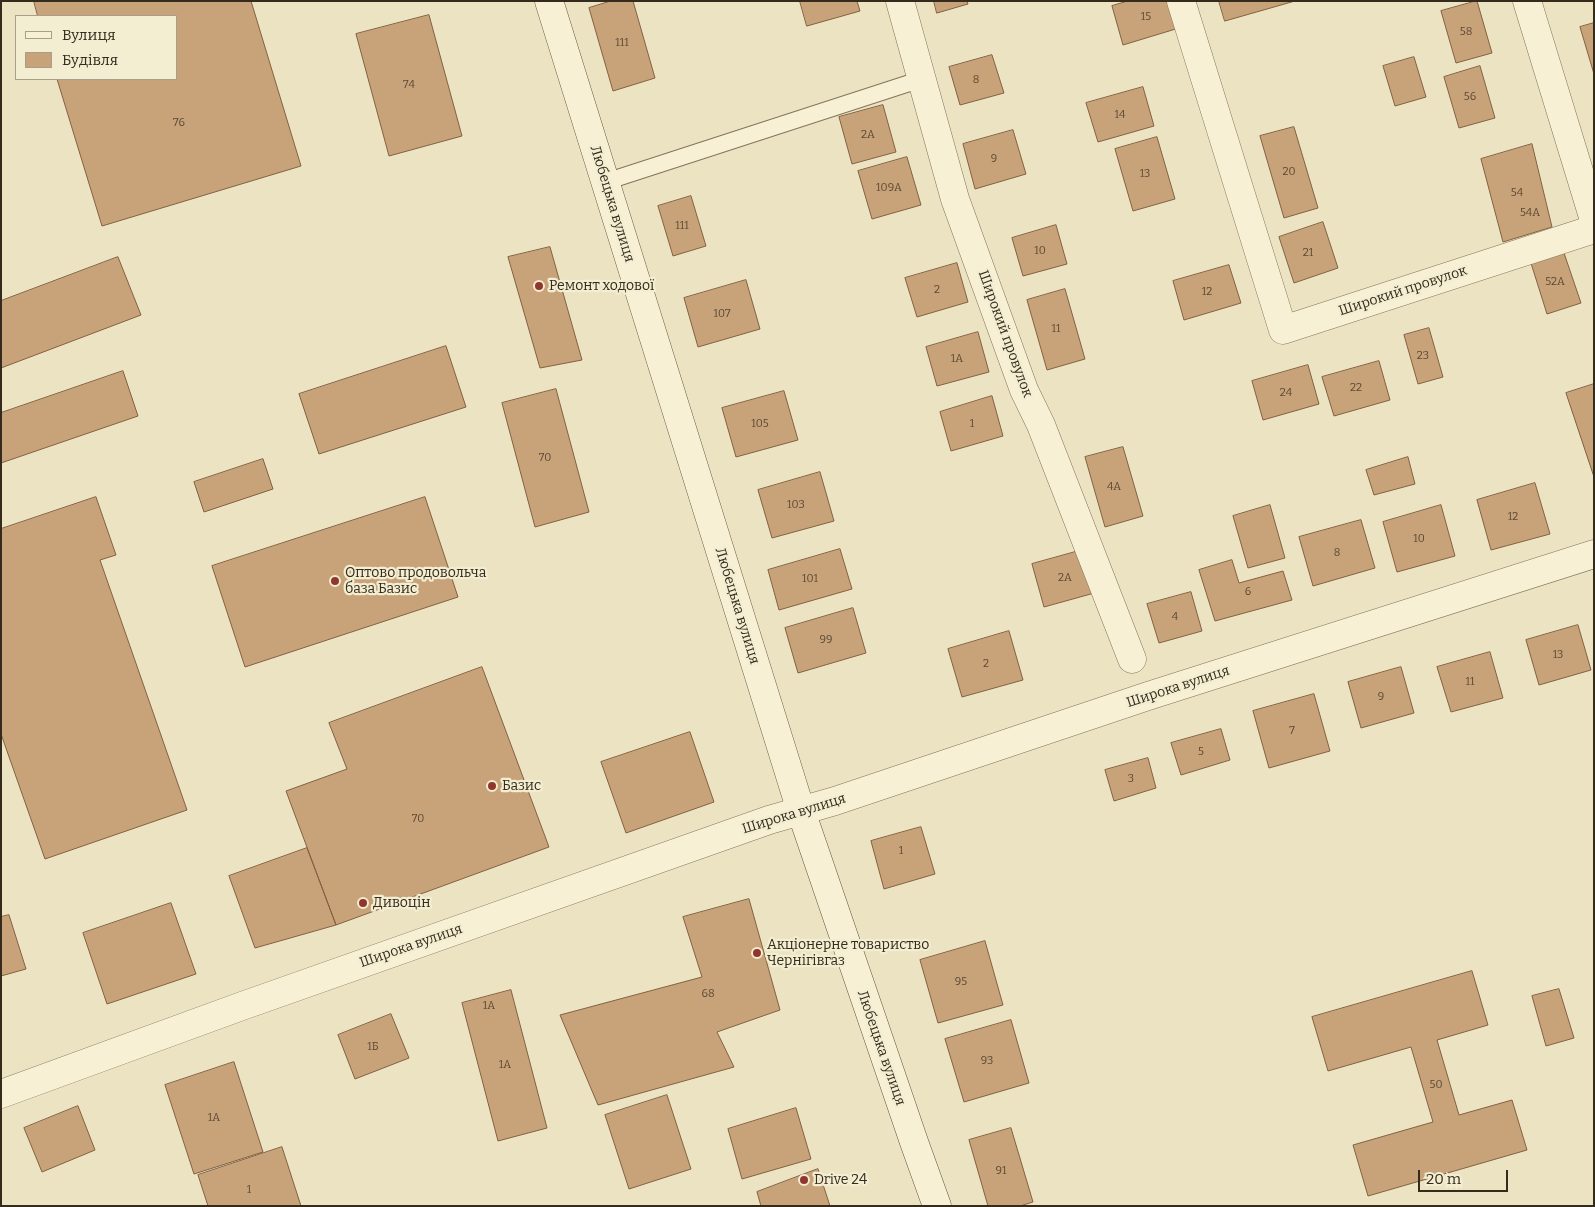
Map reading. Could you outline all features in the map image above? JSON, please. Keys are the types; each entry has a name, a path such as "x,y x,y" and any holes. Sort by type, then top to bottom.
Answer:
{"street":[{"name":"Любецька вулиця","path":"549,1 801,811 937,1206"},
{"name":"Широкий провулок","path":"900,1 955,199 1024,390 1041,425 1132,659"},
{"name":"Широкий провулок","path":"1180,1 1283,330 1594,230"},
{"path":"1528,1 1594,220"},
{"name":"Широка вулиця","path":"1,1094 260,999 769,820 885,785 1148,696 1594,554"}],"lane":[{"path":"605,182 922,79"}],"building":[{"path":"34,1 251,1 301,166 102,226 57,80 178,80 178,15 38,15"},
{"path":"611,1 633,1 655,78 613,91 589,8"},
{"path":"800,1 857,1 860,11 807,26"},
{"path":"934,1 967,1 968,4 937,13"},
{"path":"1128,1 1172,1 1179,28 1123,45 1112,6"},
{"path":"1219,1 1295,1 1225,21"},
{"path":"1477,1 1492,53 1456,63 1441,11"},
{"path":"429,15 462,136 389,156 356,34"},
{"path":"1594,23 1594,74 1580,27"},
{"path":"992,55 1004,93 960,105 949,67"},
{"path":"1414,57 1426,97 1395,106 1383,66"},
{"path":"1480,66 1495,118 1459,128 1444,77"},
{"path":"1143,87 1154,126 1098,142 1086,103"},
{"path":"883,105 896,152 852,164 839,117"},
{"path":"1294,127 1318,208 1284,218 1260,136"},
{"path":"1013,130 1026,174 975,189 963,144"},
{"path":"1157,137 1175,199 1133,211 1115,149"},
{"path":"1532,144 1552,227 1503,242 1481,159"},
{"path":"907,157 921,205 872,219 858,171"},
{"path":"691,196 706,246 673,256 658,206"},
{"path":"1323,222 1338,268 1294,283 1279,237"},
{"path":"1056,225 1067,264 1023,276 1012,238"},
{"name":"Ремонт ходової","path":"550,247 582,360 540,368 508,257"},
{"path":"1563,250 1581,303 1547,314 1530,260"},
{"path":"118,257 141,315 1,368 1,301"},
{"path":"957,263 968,302 917,317 905,278"},
{"path":"1229,265 1241,303 1184,320 1173,281"},
{"path":"746,280 760,329 698,347 684,298"},
{"path":"1065,289 1085,359 1047,370 1027,300"},
{"path":"1429,328 1443,377 1418,384 1404,335"},
{"path":"978,332 989,372 937,386 926,347"},
{"path":"446,346 466,407 319,454 299,394"},
{"path":"1379,361 1390,400 1334,416 1322,377"},
{"path":"1308,365 1319,404 1263,420 1252,381"},
{"path":"123,371 138,416 1,463 1,413"},
{"path":"1594,384 1594,477 1566,393"},
{"path":"556,389 589,512 535,527 502,403"},
{"path":"784,391 798,440 736,457 722,408"},
{"path":"992,396 1003,436 951,451 940,412"},
{"path":"1123,447 1143,516 1105,527 1085,457"},
{"path":"1408,457 1415,484 1374,495 1366,470"},
{"path":"263,459 273,489 204,512 194,482"},
{"path":"820,472 834,521 772,538 758,490"},
{"path":"1535,483 1550,534 1491,550 1477,500"},
{"path":"96,497 116,555 100,560 187,810 45,859 1,734 1,529"},
{"name":"Оптово продовольча база Базис","path":"425,497 458,597 245,667 212,566"},
{"path":"1270,505 1285,558 1248,568 1233,516"},
{"path":"1441,505 1455,556 1397,572 1383,522"},
{"path":"1361,520 1375,568 1313,586 1299,537"},
{"path":"840,549 852,589 779,610 768,570"},
{"path":"1086,549 1098,592 1044,607 1032,564"},
{"path":"1232,560 1239,583 1283,571 1292,600 1215,621 1199,570"},
{"path":"1191,592 1202,631 1159,643 1147,604"},
{"path":"853,608 866,653 798,673 785,628"},
{"path":"1578,625 1591,670 1539,685 1526,640"},
{"path":"1009,631 1023,680 962,697 948,649"},
{"path":"1490,652 1503,698 1451,712 1437,667"},
{"path":"482,667 549,847 336,925 286,791 347,769 329,723"},
{"path":"1401,667 1414,713 1361,728 1348,682"},
{"path":"1314,694 1330,751 1269,768 1253,711"},
{"path":"1221,729 1230,760 1181,775 1171,743"},
{"path":"690,732 714,802 626,833 601,762"},
{"path":"1148,758 1156,788 1114,801 1105,770"},
{"path":"921,827 935,874 884,889 871,841"},
{"path":"307,848 336,925 255,948 229,876"},
{"path":"749,899 780,1010 717,1032 734,1067 598,1105 560,1015 702,977 683,917"},
{"path":"171,903 196,974 107,1004 83,933"},
{"path":"9,915 26,969 1,976 1,917"},
{"path":"985,941 1003,1005 938,1023 920,960"},
{"path":"1472,971 1488,1025 1437,1040 1459,1115 1512,1100 1527,1150 1368,1196 1353,1145 1433,1122 1411,1047 1328,1071 1312,1017"},
{"path":"1559,989 1574,1038 1546,1046 1532,996"},
{"path":"511,990 547,1128 498,1141 462,1003"},
{"path":"391,1014 409,1058 355,1079 338,1035"},
{"path":"1011,1020 1029,1083 964,1102 945,1039"},
{"path":"234,1062 263,1152 194,1174 165,1085"},
{"path":"667,1095 691,1169 629,1189 605,1115"},
{"path":"78,1106 95,1150 42,1172 24,1128"},
{"path":"796,1108 811,1159 742,1179 728,1129"},
{"path":"1011,1128 1033,1202 1020,1206 988,1206 969,1140"},
{"path":"282,1147 301,1206 208,1206 198,1175"},
{"name":"Drive 24","path":"818,1169 830,1206 761,1206 757,1192"}],"place":[{"name":"Ремонт ходової","path":"539,286"},
{"name":"Оптово продовольча база Базис","path":"335,581"},
{"name":"Базис","path":"492,786"},
{"name":"Дивоцін","path":"363,903"},
{"name":"Акціонерне товариство Чернігівгаз","path":"757,953"},
{"name":"Drive 24","path":"804,1180"}]}
